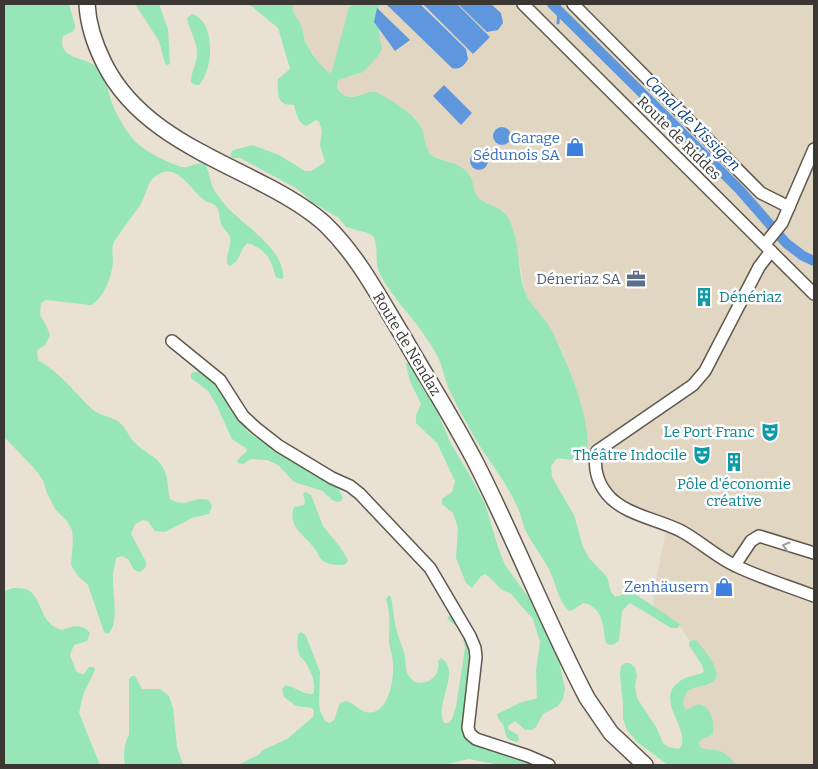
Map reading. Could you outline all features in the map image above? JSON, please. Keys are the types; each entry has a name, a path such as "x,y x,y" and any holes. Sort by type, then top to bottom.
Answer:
{"main road":[{"name":"Route de Nendaz","path":"86,4 91,31 104,62 126,97 139,111 183,142 278,192 312,213 342,242 356,260 419,364 476,464 586,698 611,733 645,765"}],"street":[{"name":"Route de Riddes","path":"523,4 769,244 814,293"},
{"path":"573,4 762,193 788,207"},
{"path":"814,149 782,223 769,244 705,371 693,385 597,451 595,460 599,482 606,494 628,510 681,531 735,566 814,596"},
{"path":"172,342 220,380 243,416 251,424 293,455 354,489 424,562 470,636 475,648 474,681 468,722 470,734 476,738 549,765"},
{"path":"735,566 751,541 759,536 814,554"}],"shaded area":[{"path":"293,4 357,4 349,7 332,71 329,73 323,69 304,39 301,24 295,17"},
{"path":"378,4 814,4 814,765 736,765 727,755 712,749 704,750 700,747 699,742 710,736 698,704 685,709 683,704 685,694 690,689 708,685 713,681 716,673 715,667 694,640 690,641 677,622 653,607 654,590 666,531 615,505 587,449 588,441 564,354 548,325 535,310 525,292 513,228 504,211 475,195 473,185 451,162 431,155 417,119 376,92 348,97 342,95 337,87 338,80 356,75 379,35 377,30"}],"green space":[{"path":"4,4 69,4 75,25 74,31 63,36 62,44 64,50 68,54 93,64 98,68 116,112 130,136 147,151 181,167 205,163 216,193 229,209 272,249 282,268 283,278 281,279 276,277 272,264 266,254 259,248 247,243 234,264 230,266 227,260 230,237 221,224 216,206 198,195 177,174 164,172 153,178 140,205 114,242 109,280 96,302 91,305 46,300 41,303 40,315 50,335 45,345 37,350 38,360 61,377 95,411 119,422 140,448 159,462 166,474 170,499 181,503 199,499 209,500 212,506 209,514 192,518 165,532 155,531 148,521 143,520 135,524 131,534 146,562 146,567 140,572 134,570 128,559 122,556 116,558 113,575 115,615 112,629 108,634 104,632 88,585 78,576 71,565 72,530 67,521 55,509 43,480 4,437"},
{"path":"135,4 159,4 168,29 170,64 167,65 165,63 159,41"},
{"path":"249,4 293,4 293,10 301,25 309,49 329,73 332,71 349,7 357,4 378,4 378,28 382,49 363,72 338,80 337,88 341,93 350,97 376,92 407,111 420,125 431,155 467,171 473,182 477,197 506,214 515,235 520,273 525,292 549,326 562,352 584,414 587,448 582,458 576,460 556,459 551,466 552,477 574,515 583,547 589,558 607,577 611,592 615,597 630,592 677,622 680,625 678,628 671,628 630,603 622,611 619,641 609,645 606,643 600,616 594,608 583,603 569,611 565,607 548,568 524,527 512,496 456,404 434,350 390,291 380,274 377,265 374,237 368,233 346,227 339,218 312,202 296,188 240,158 233,158 230,155 233,150 253,145 279,155 305,171 311,171 325,162 320,145 322,130 319,122 316,120 306,126 303,125 294,105 285,104 280,100 278,79 290,69 278,28"},
{"path":"192,14 200,18 205,26 210,46 208,69 199,85 191,82 197,53 196,44 187,18"},
{"path":"407,363 410,363 422,387 434,404 450,442 485,504 505,565 537,609 557,651 565,689 563,699 558,706 543,714 536,727 532,730 525,730 515,721 508,726 509,730 518,735 518,742 510,740 506,736 497,714 537,697 536,671 540,642 533,619 510,593 499,588 485,574 481,576 472,588 466,583 456,558 458,528 453,513 442,504 442,499 452,492 455,481 437,443 416,423 416,415 421,404 410,381"},
{"path":"200,372 218,385 249,433 337,487 343,497 341,501 332,500 323,491 294,482 278,465 267,460 251,459 243,464 238,463 237,460 247,449 232,439 208,391 191,378 191,374"},
{"path":"306,492 311,495 323,526 348,560 346,564 340,565 323,561 295,525 292,514 294,507 304,505 303,494"},
{"path":"13,588 26,589 32,593 45,616 54,627 62,630 80,627 90,633 87,641 74,645 70,655 76,671 81,674 84,674 89,667 94,667 95,670 83,695 79,713 100,765 4,765 4,591"},
{"path":"389,595 409,676 418,683 424,683 433,678 437,673 438,661 441,658 447,664 449,679 442,706 444,723 449,723 452,719 456,707 465,648 459,628 447,619 449,616 455,616 470,640 472,654 471,675 463,729 536,765 500,765 469,759 443,765 238,765 258,755 263,750 287,739 313,717 314,710 312,708 296,706 284,697 282,689 286,685 313,694 314,682 298,649 298,634 301,632 306,636 320,672 319,703 320,711 325,721 330,723 334,720 340,703 347,701 370,713 379,709 384,704 392,684 393,670 386,599"},
{"path":"694,640 710,657 717,674 712,682 689,690 683,704 685,709 689,709 698,704 706,708 711,715 713,733 699,742 700,747 723,752 736,765 668,765 637,742 627,730 623,719 621,666 625,663 630,663 635,668 637,676 635,686 637,698 656,727 663,743 668,747 679,749 682,742 682,733 671,706 670,697 673,689 680,681 704,671 689,645 690,641"},
{"path":"135,676 142,689 160,689 169,696 173,708 177,747 183,765 125,765 125,745 129,734 129,679"}],"water":[{"path":"386,4 420,4 466,49 468,59 465,64 460,68 452,68"},
{"path":"423,4 457,4 490,37 473,54"},
{"path":"458,4 491,4 501,13 503,23 498,30 487,32"},
{"path":"377,8 410,40 395,51 374,22"},
{"path":"444,85 472,113 461,125 433,96"},
{"path":"498,127 506,127 511,132 509,143 498,145 493,140 493,132"},
{"path":"475,152 483,152 488,157 486,168 475,170 470,165 470,157"}],"waterway":[{"name":"Canal de Vissigen","path":"552,4 739,189 786,243 803,256 814,261"},
{"path":"558,23 559,11"}],"place":[{"name":"Garage Sédunois SA","path":"575,147"},
{"name":"Déneriaz SA","path":"636,279"},
{"name":"Dénériaz","path":"704,297"},
{"name":"Le Port Franc","path":"770,432"},
{"name":"Théâtre Indocile","path":"702,455"},
{"name":"Pôle d'économie créative","path":"734,462"},
{"name":"Zenhäusern","path":"724,587"}]}
